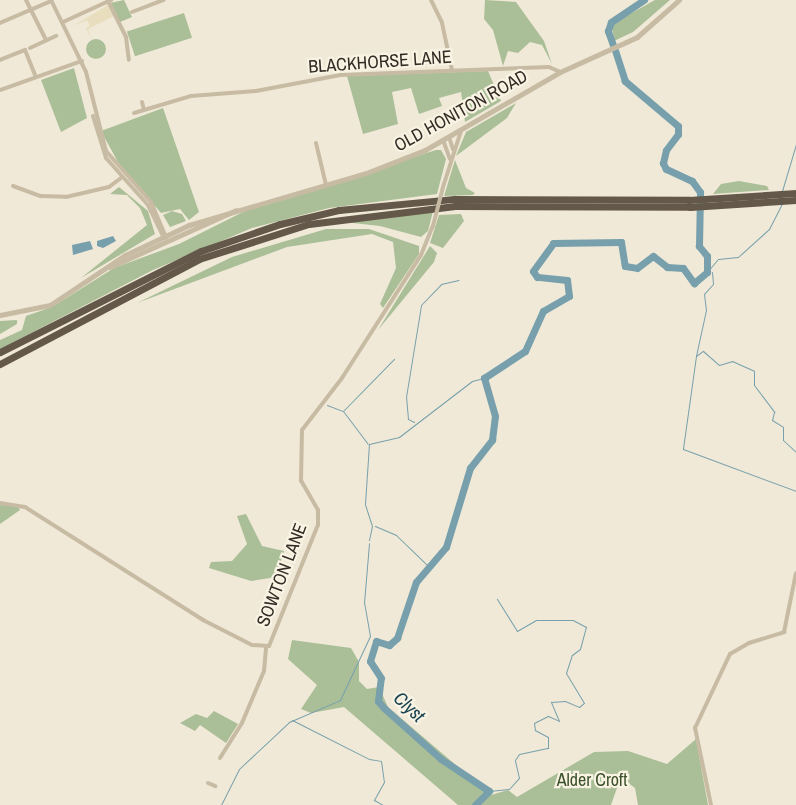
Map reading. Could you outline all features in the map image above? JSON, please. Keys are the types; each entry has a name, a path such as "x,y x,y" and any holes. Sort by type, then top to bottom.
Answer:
{"highway":[{"path":"0,364 221,250 279,231 347,216 470,206 710,203 795,197"},
{"path":"0,352 228,240 348,208 472,198 689,203"}],"street":[{"path":"26,0 46,40"},
{"path":"0,23 32,11 51,0 82,61 102,143 117,167 151,202 165,236"},
{"path":"98,0 101,5"},
{"path":"132,12 161,0"},
{"path":"431,0 442,23 452,70"},
{"name":"OLD HONITON ROAD","path":"0,315 50,305 107,268 165,236 239,208 326,185 414,155 461,131 560,72 637,37 678,0"},
{"path":"63,22 109,1 126,37 129,60"},
{"path":"30,48 56,36"},
{"path":"0,60 25,50 36,77"},
{"path":"0,90 82,61"},
{"name":"BLACKHORSE LANE","path":"134,113 192,96 256,91 341,75 549,67 560,72"},
{"path":"142,102 144,110"},
{"path":"93,106 98,144 121,178 142,198 165,236"},
{"name":"SOWTON LANE","path":"0,503 25,507 202,620 266,647 318,525 318,510 301,481 302,430 342,378 421,255 433,226 442,188 461,131"},
{"path":"449,137 454,151"},
{"path":"443,140 450,162"},
{"path":"316,143 326,185"},
{"path":"117,167 121,178"},
{"path":"13,186 58,198 116,183 121,178 127,178"},
{"path":"116,183 142,198"},
{"name":"OLD HONITON ROAD","path":"107,268 158,249 239,208"},
{"name":"OLD HONITON ROAD","path":"165,236 188,234"},
{"path":"158,249 165,236"},
{"path":"711,805 695,728 730,654 749,642 784,632 796,573"},
{"path":"220,758 242,723 264,672 266,647"},
{"path":"208,783 215,786"}],"green space":[{"path":"124,0 132,17 120,22 110,3"},
{"path":"485,0 516,2 544,41 552,64 542,45 530,42 518,53 508,51 503,66 493,30 484,19"},
{"path":"655,0 670,0 633,32 614,41 612,24"},
{"path":"184,13 192,38 135,56 127,32"},
{"path":"96,39 103,42 106,49 103,56 96,59 89,56 86,49 89,42"},
{"path":"74,68 87,118 61,132 41,80"},
{"path":"488,71 501,101 465,122 461,92 439,98 442,106 419,114 411,88 392,92 398,124 363,134 347,76"},
{"path":"516,103 507,118 456,156 466,132"},
{"path":"163,108 199,212 189,220 180,209 161,213 119,164 101,131"},
{"path":"441,150 446,159 437,194 329,208 252,228 153,270 0,349 0,340 22,330 26,316 52,307 114,268 179,244 251,208"},
{"path":"455,160 466,188 475,193 473,195 444,196"},
{"path":"739,181 767,186 769,190 713,194 721,184"},
{"path":"119,187 148,211 155,234 81,278 147,225 140,208 127,195 110,194"},
{"path":"172,211 182,214 186,221 170,227 163,215"},
{"path":"433,211 428,231 421,237 380,226 344,222"},
{"path":"461,214 464,221 443,248 430,243 439,215"},
{"path":"326,229 369,229 419,246 419,254 383,308 380,304 396,268 393,242 372,234 287,247 137,303 232,257"},
{"path":"430,246 437,253 434,262 378,330"},
{"path":"17,320 17,324 0,334 0,321"},
{"path":"0,505 18,506 20,510 0,524"},
{"path":"246,514 262,546 284,551 276,577 251,581 209,568 211,562 232,561 247,544 237,516"},
{"name":"Alder Croft","path":"292,640 351,648 359,662 359,681 367,689 379,687 388,707 491,795 508,790 517,797 594,752 628,751 667,764 696,739 708,805 638,805 635,788 627,782 617,788 611,805 458,805 344,707 311,713 301,709 317,685 288,659"},
{"path":"214,711 238,724 226,743 200,725 195,731 180,723 196,714 207,718"}],"shaded area":[{"path":"108,5 114,16 88,29 92,40 86,28 90,26 87,20 73,26"}],"water":[{"path":"113,236 116,241 103,248 97,246 97,241"},
{"path":"90,241 93,249 73,255 72,245"}],"waterway":[{"path":"613,45 608,31 611,22 644,0"},
{"name":"Clyst","path":"475,805 489,791 441,759 384,708 378,701 381,678 370,661 376,641 389,645 397,638 416,582 446,547 470,468 492,440 495,416 484,378 525,351 543,311 569,296 567,280 537,277 533,271 553,243 621,242 625,266 637,268 653,256 667,267 683,268 694,283 707,272 707,256 699,246 700,192 692,181 666,169 663,163 666,150 678,134 678,126 625,81 615,51"},
{"path":"782,191 796,144"},
{"path":"707,272 718,259 738,257 769,229 782,203"},
{"path":"712,272 713,284 704,294 706,310 696,356 703,351 719,365 732,361 754,371 754,385 774,412 772,420 783,427 783,440 796,452"},
{"path":"414,422 408,419 406,397 421,305 441,284 459,280"},
{"path":"696,356 683,449 796,491"},
{"path":"343,411 394,359"},
{"path":"369,540 372,526 365,504 369,444 399,437 472,381 484,378"},
{"path":"327,405 343,411 368,444"},
{"path":"375,526 396,535 427,565"},
{"path":"221,805 239,769 289,722 340,700 370,636 364,603 369,543"},
{"path":"489,791 509,789 519,778 515,760 519,754 548,748 548,737 535,730 534,723 548,716 559,721 551,702 565,701 579,707 584,703 566,673 572,655 580,649 586,627 573,620 536,620 517,631 497,599"},
{"path":"292,720 369,759 381,761 384,782 374,800 383,805"}]}
